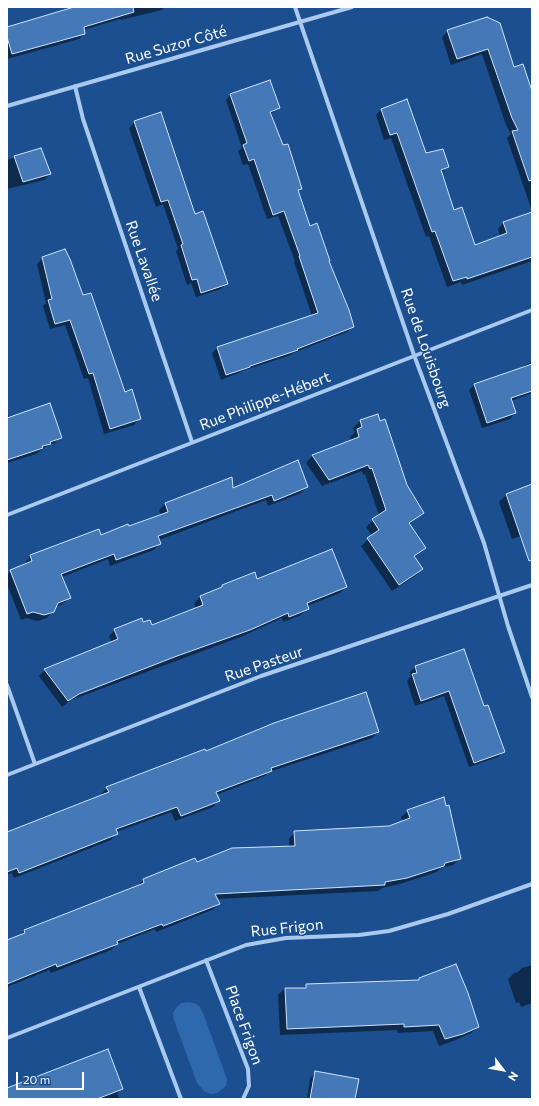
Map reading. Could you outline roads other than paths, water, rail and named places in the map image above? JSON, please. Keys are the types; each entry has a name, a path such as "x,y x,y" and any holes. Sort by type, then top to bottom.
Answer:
{"street":[{"name":"Rue de Louisbourg","path":"295,7 414,355 484,543 508,626 532,698"},
{"name":"Rue Suzor Côté","path":"7,106 352,7"},
{"name":"Rue Lavallée","path":"75,86 84,119 192,442"},
{"name":"Rue Philippe-Hébert","path":"7,514 532,310"},
{"name":"Rue Pasteur","path":"7,775 261,676 532,585"},
{"path":"7,685 35,764"},
{"name":"Rue Frigon","path":"7,1038 241,946 286,938 359,935 401,929 532,884"},
{"name":"Place Frigon","path":"206,960 248,1069 249,1086 243,1099"},
{"path":"139,987 181,1099"}]}
